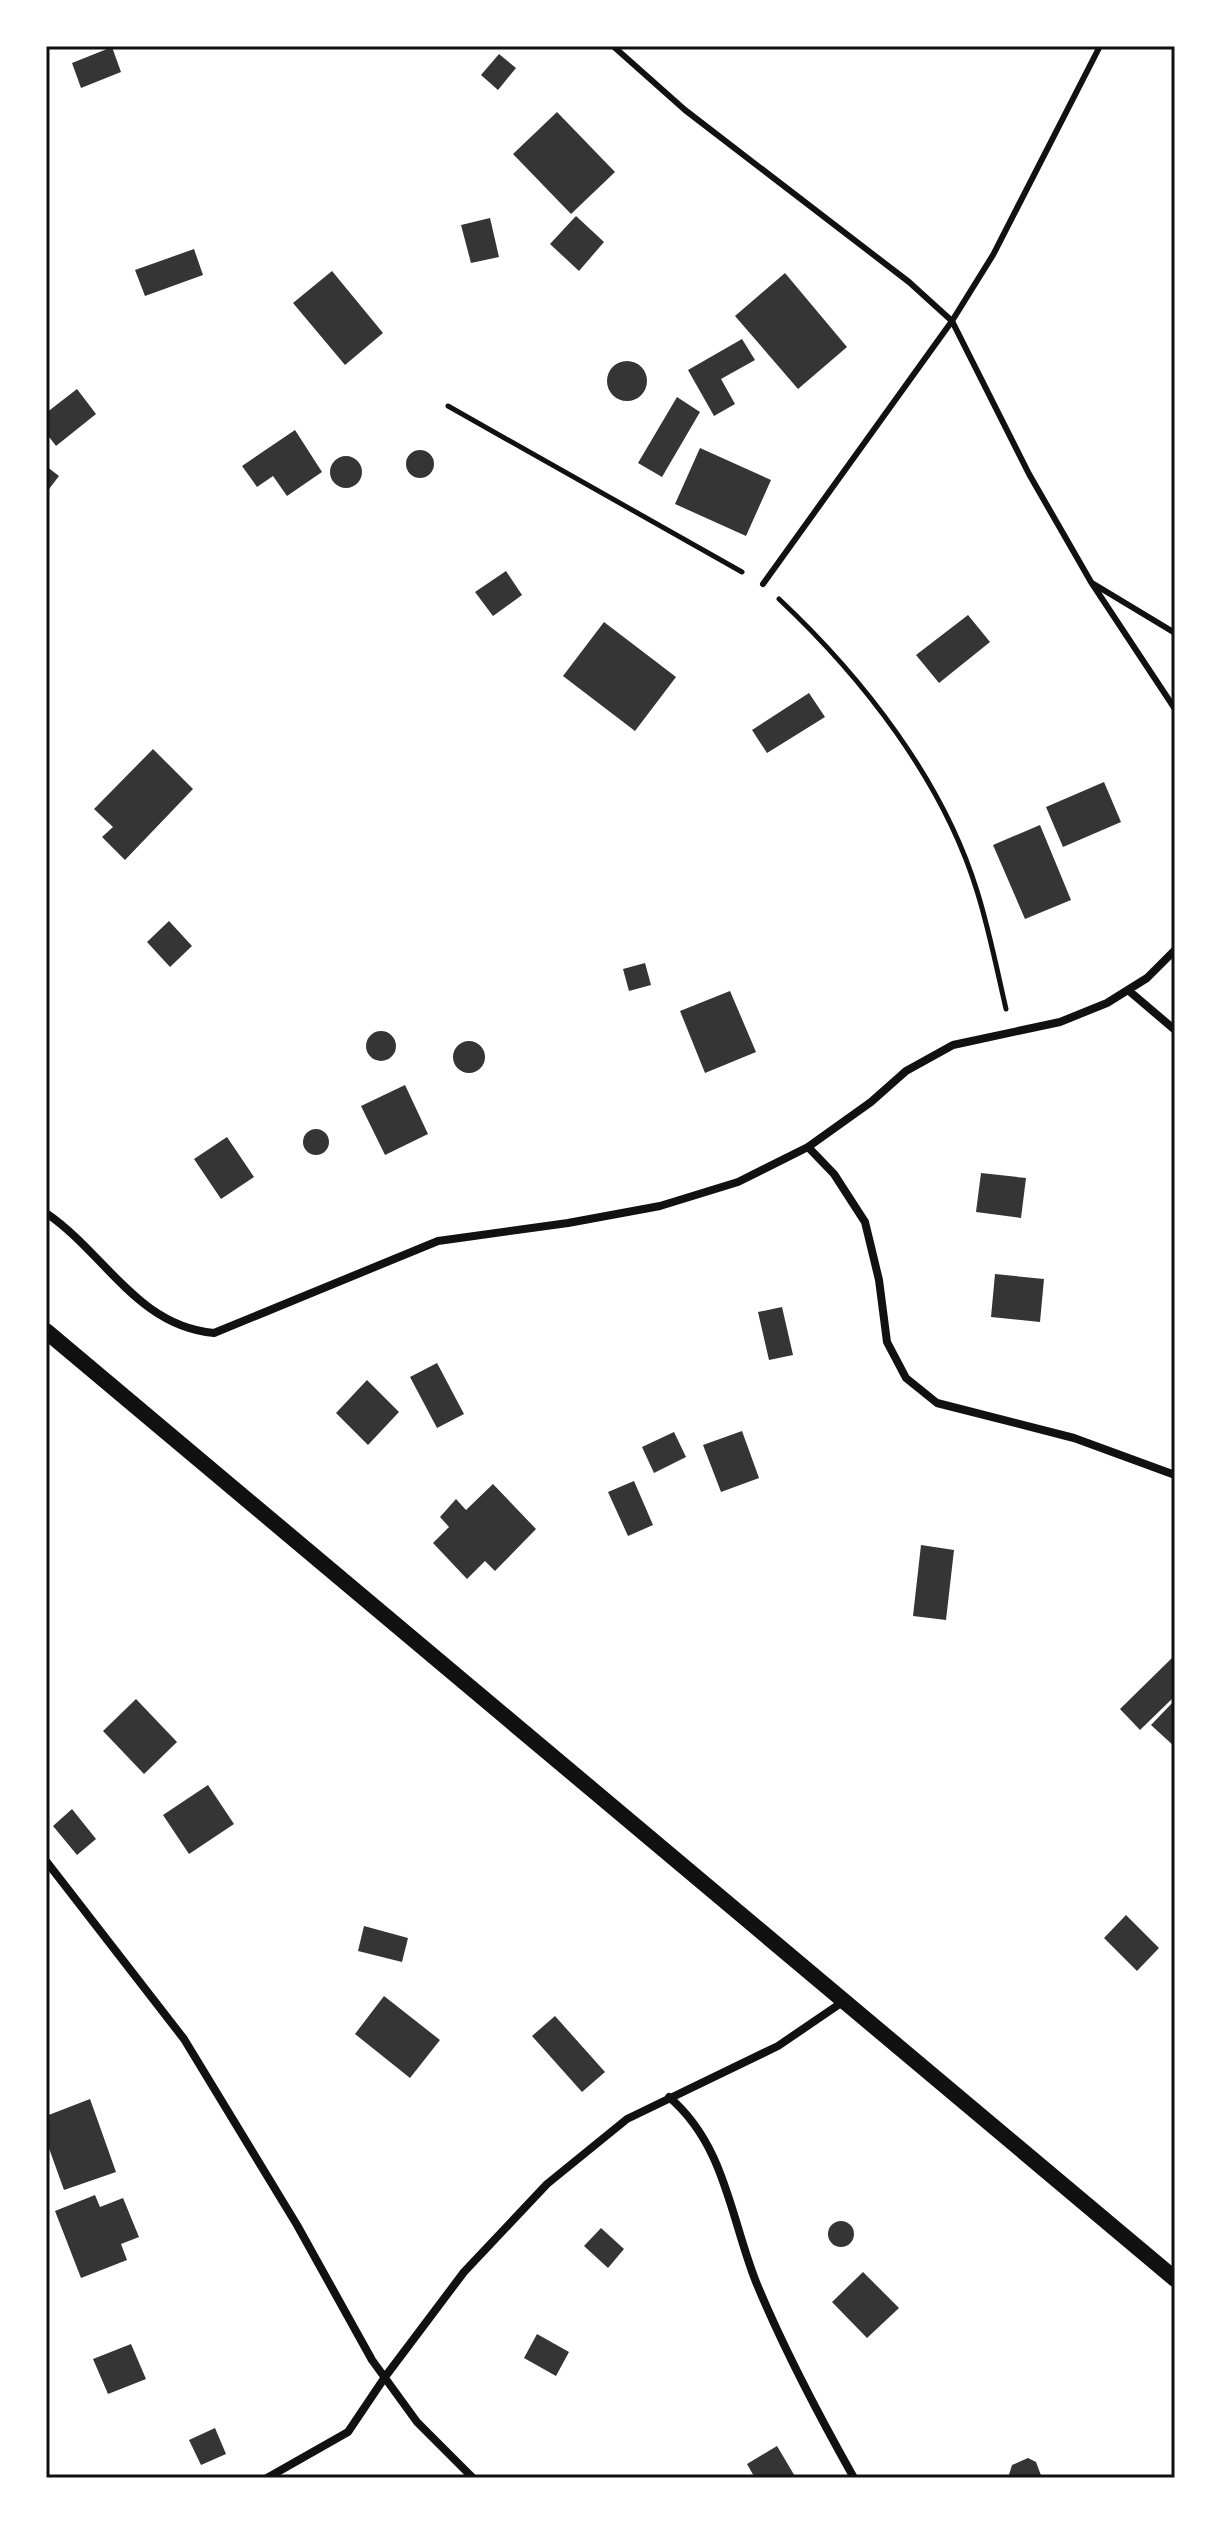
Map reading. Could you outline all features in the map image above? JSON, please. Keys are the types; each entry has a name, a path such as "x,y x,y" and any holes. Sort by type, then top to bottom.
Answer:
{"main road":[{"path":"46,1331 1175,2279"}],"street":[{"path":"46,1213 67,1227 139,1302 189,1331 214,1333 438,1241 568,1223 660,1206 738,1182 808,1147 871,1102 906,1071 953,1045 1011,1030 1060,1022 1107,1003 1147,978 1175,950"},
{"path":"1128,990 1175,1030"},
{"path":"808,1147 834,1174 865,1222 879,1280 887,1342 906,1378 937,1403 1074,1438 1175,1475"},
{"path":"46,1861 184,2039 385,2377 417,2422 473,2478"},
{"path":"267,2478 348,2432 464,2272 547,2184 627,2119 778,2046 844,2000"},
{"path":"669,2097 692,2117 717,2161 756,2280 808,2398 854,2478"}],"lane":[{"path":"613,46 685,110 909,282 952,321 1029,474 1091,582 1175,709"},
{"path":"763,584 952,321 993,255 1100,46"},
{"path":"1091,582 1175,633"}],"path":[{"path":"448,406 763,584 819,637 895,732 941,808 976,889 1011,1030"}],"building":[{"path":"112,47 121,72 81,88 72,63"},
{"path":"499,54 516,68 498,90 481,75"},
{"path":"557,112 615,172 571,214 513,154"},
{"path":"576,216 604,242 579,271 550,244"},
{"path":"490,218 499,257 471,263 461,225"},
{"path":"194,249 203,275 145,296 135,270"},
{"path":"332,271 383,333 345,365 293,303"},
{"path":"785,273 847,347 798,389 735,316"},
{"path":"742,339 755,360 721,379 735,404 714,416 688,370"},
{"path":"627,361 641,367 647,381 641,395 627,401 613,395 607,381 613,367"},
{"path":"77,389 96,414 56,446 46,433 46,413"},
{"path":"677,397 700,412 662,477 638,463"},
{"path":"295,430 322,472 287,496 273,476 257,487 242,466"},
{"path":"700,448 771,480 746,536 675,504"},
{"path":"420,450 430,454 434,464 430,474 420,478 410,474 406,464 410,454"},
{"path":"346,456 357,461 362,472 357,483 346,488 335,483 330,472 335,461"},
{"path":"46,466 59,476 46,493"},
{"path":"506,571 522,595 493,616 475,592"},
{"path":"968,615 990,642 939,683 916,655"},
{"path":"604,622 676,677 635,731 563,676"},
{"path":"809,693 825,717 767,753 752,730"},
{"path":"153,749 193,789 125,860 102,837 113,827 94,809"},
{"path":"1104,782 1121,822 1063,847 1046,807"},
{"path":"1040,825 1071,900 1025,919 993,845"},
{"path":"169,921 192,946 170,967 147,942"},
{"path":"645,963 651,985 629,991 623,969"},
{"path":"730,991 756,1052 705,1073 680,1011"},
{"path":"381,1031 391,1036 396,1046 391,1056 381,1061 371,1056 366,1046 371,1036"},
{"path":"469,1041 480,1046 485,1057 480,1068 469,1073 458,1068 453,1057 458,1046"},
{"path":"405,1085 428,1134 385,1155 361,1106"},
{"path":"316,1129 325,1133 329,1142 325,1151 316,1155 307,1151 303,1142 307,1133"},
{"path":"227,1137 254,1177 221,1199 194,1159"},
{"path":"981,1173 1026,1178 1021,1218 976,1212"},
{"path":"995,1274 1044,1279 1040,1322 991,1317"},
{"path":"782,1307 793,1355 769,1360 758,1312"},
{"path":"437,1363 464,1414 437,1428 410,1377"},
{"path":"367,1380 399,1412 368,1445 336,1413"},
{"path":"742,1431 759,1478 721,1492 703,1445"},
{"path":"674,1432 686,1457 654,1473 642,1447"},
{"path":"634,1481 653,1525 628,1536 608,1492"},
{"path":"493,1484 536,1529 495,1571 485,1561 467,1579 433,1543 449,1527 440,1517 456,1499 466,1510"},
{"path":"921,1545 954,1550 946,1620 913,1616"},
{"path":"1173,1657 1175,1696 1140,1730 1120,1709"},
{"path":"136,1699 177,1742 144,1774 103,1731"},
{"path":"1175,1700 1175,1747 1151,1725"},
{"path":"208,1785 234,1824 189,1854 163,1815"},
{"path":"72,1809 96,1839 77,1855 53,1826"},
{"path":"1126,1915 1159,1948 1137,1971 1104,1938"},
{"path":"364,1926 408,1938 402,1962 358,1951"},
{"path":"384,1996 440,2040 410,2078 355,2034"},
{"path":"555,2016 605,2072 582,2092 532,2036"},
{"path":"90,2099 116,2172 64,2190 46,2140 46,2116"},
{"path":"95,2195 100,2207 123,2198 139,2237 121,2244 127,2260 81,2278 55,2211"},
{"path":"841,2221 850,2225 854,2234 850,2243 841,2247 832,2243 828,2234 832,2225"},
{"path":"601,2228 624,2249 608,2268 584,2246"},
{"path":"863,2272 899,2308 867,2338 832,2302"},
{"path":"537,2334 569,2352 556,2376 524,2358"},
{"path":"131,2344 146,2379 108,2394 93,2359"},
{"path":"215,2428 226,2454 201,2465 189,2440"},
{"path":"777,2446 796,2478 755,2478 747,2464"},
{"path":"1028,2458 1036,2462 1042,2478 1008,2478 1012,2465"}]}
